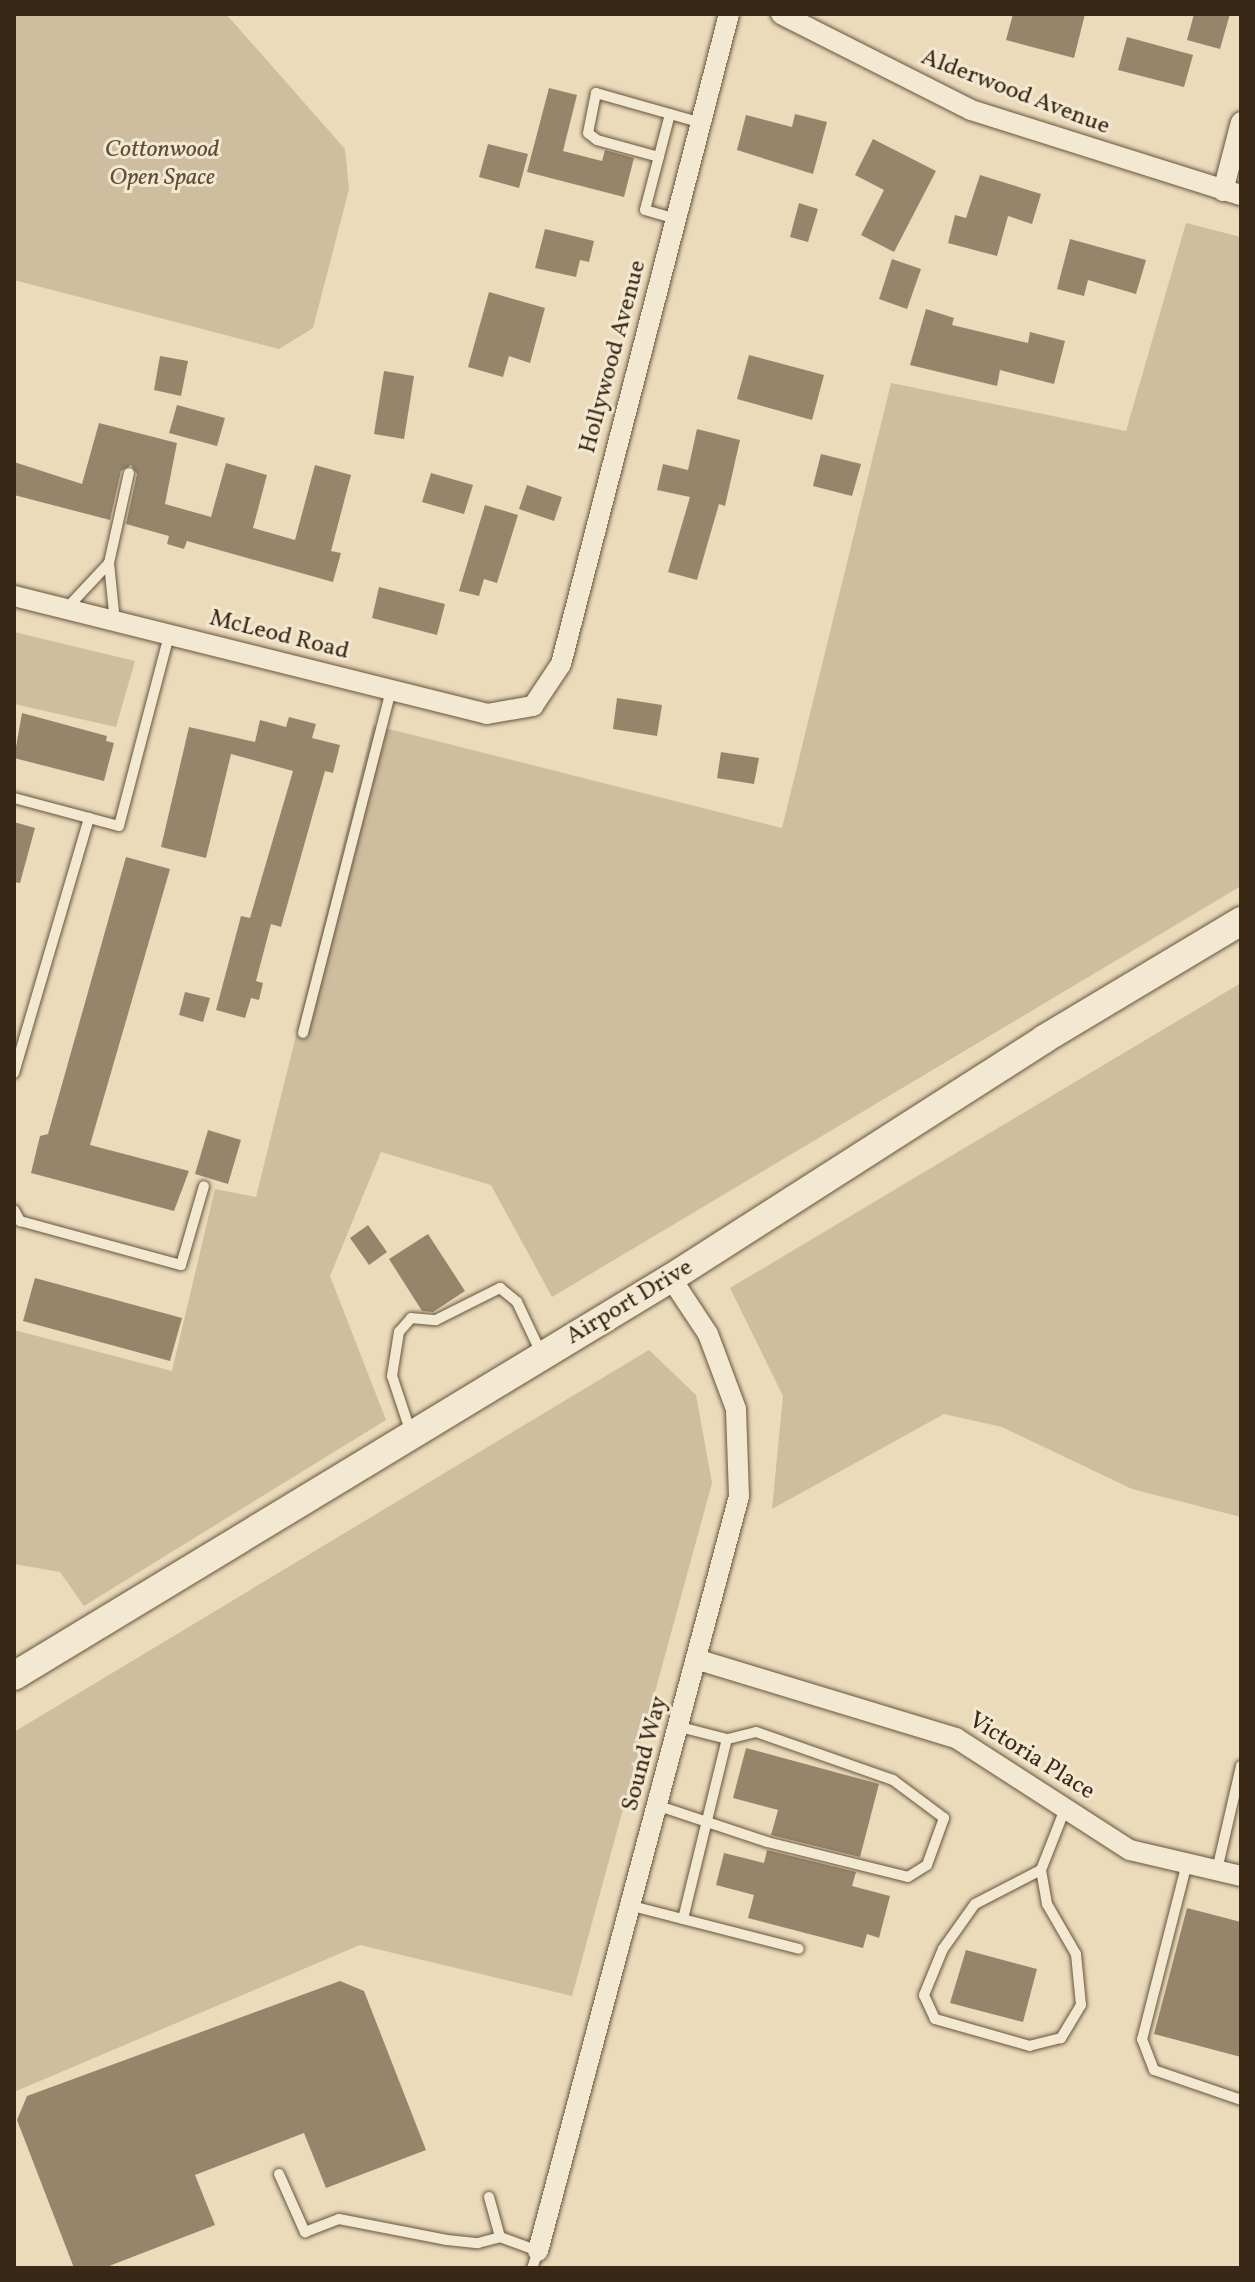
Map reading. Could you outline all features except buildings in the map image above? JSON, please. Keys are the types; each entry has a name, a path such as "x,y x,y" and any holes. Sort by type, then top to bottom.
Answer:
{"main road":[{"name":"Airport Drive","path":"14,1676 671,1278 1044,1039 1241,921"}],"street":[{"name":"Hollywood Avenue","path":"533,706 561,664 729,14"},
{"name":"Alderwood Avenue","path":"781,14 971,110 1232,193"},
{"path":"1232,193 1241,122"},
{"name":"McLeod Road","path":"14,596 487,714 533,706"},
{"name":"Sound Way","path":"535,2259 699,1660 739,1496 737,1421 708,1334 671,1278"},
{"name":"Victoria Place","path":"699,1660 956,1738 1130,1850 1241,1876"}],"lane":[{"path":"659,157 597,140 588,133 596,93 702,123"},
{"path":"670,114 645,210 677,219"},
{"path":"115,622 109,563 129,473"},
{"path":"66,609 109,563"},
{"path":"14,798 119,826 169,635"},
{"path":"303,1033 391,690"},
{"path":"14,1073 89,818"},
{"path":"14,1210 20,1221 181,1265 204,1186"},
{"path":"411,1435 392,1376 399,1332 411,1318 436,1320 500,1288 517,1302 542,1356"},
{"path":"659,1806 707,1823 908,1877 927,1865 944,1818 893,1780 756,1732 727,1739 680,1727"},
{"path":"683,1919 727,1739"},
{"path":"1217,1870 1241,1766"},
{"path":"1041,1870 975,1904 943,1949 924,1995 935,2019 1030,2046 1061,2038 1081,2005 1076,1954 1047,1904 1041,1870 1065,1809"},
{"path":"1187,1863 1142,2039 1154,2070 1241,2100"},
{"path":"632,1906 799,1949"},
{"path":"279,2174 305,2232 339,2219 447,2240 478,2243 500,2237"},
{"path":"489,2197 500,2237 535,2259"}],"green space":[{"name":"Cottonwood Open Space","path":"14,14 226,14 345,149 349,189 313,328 279,349 14,280"},
{"path":"1186,223 1241,237 1241,886 552,1297 491,1185 381,1152 330,1276 386,1420 84,1606 60,1572 14,1564 14,1330 172,1371 215,1189 256,1197 373,725 782,828 891,383 1126,431"},
{"path":"14,632 135,661 116,727 14,704"},
{"path":"1241,983 1241,1517 1132,1489 1002,1427 944,1414 772,1509 783,1396 730,1288"},
{"path":"649,1350 696,1395 712,1483 572,1996 360,1945 14,2092 14,1732"}]}
